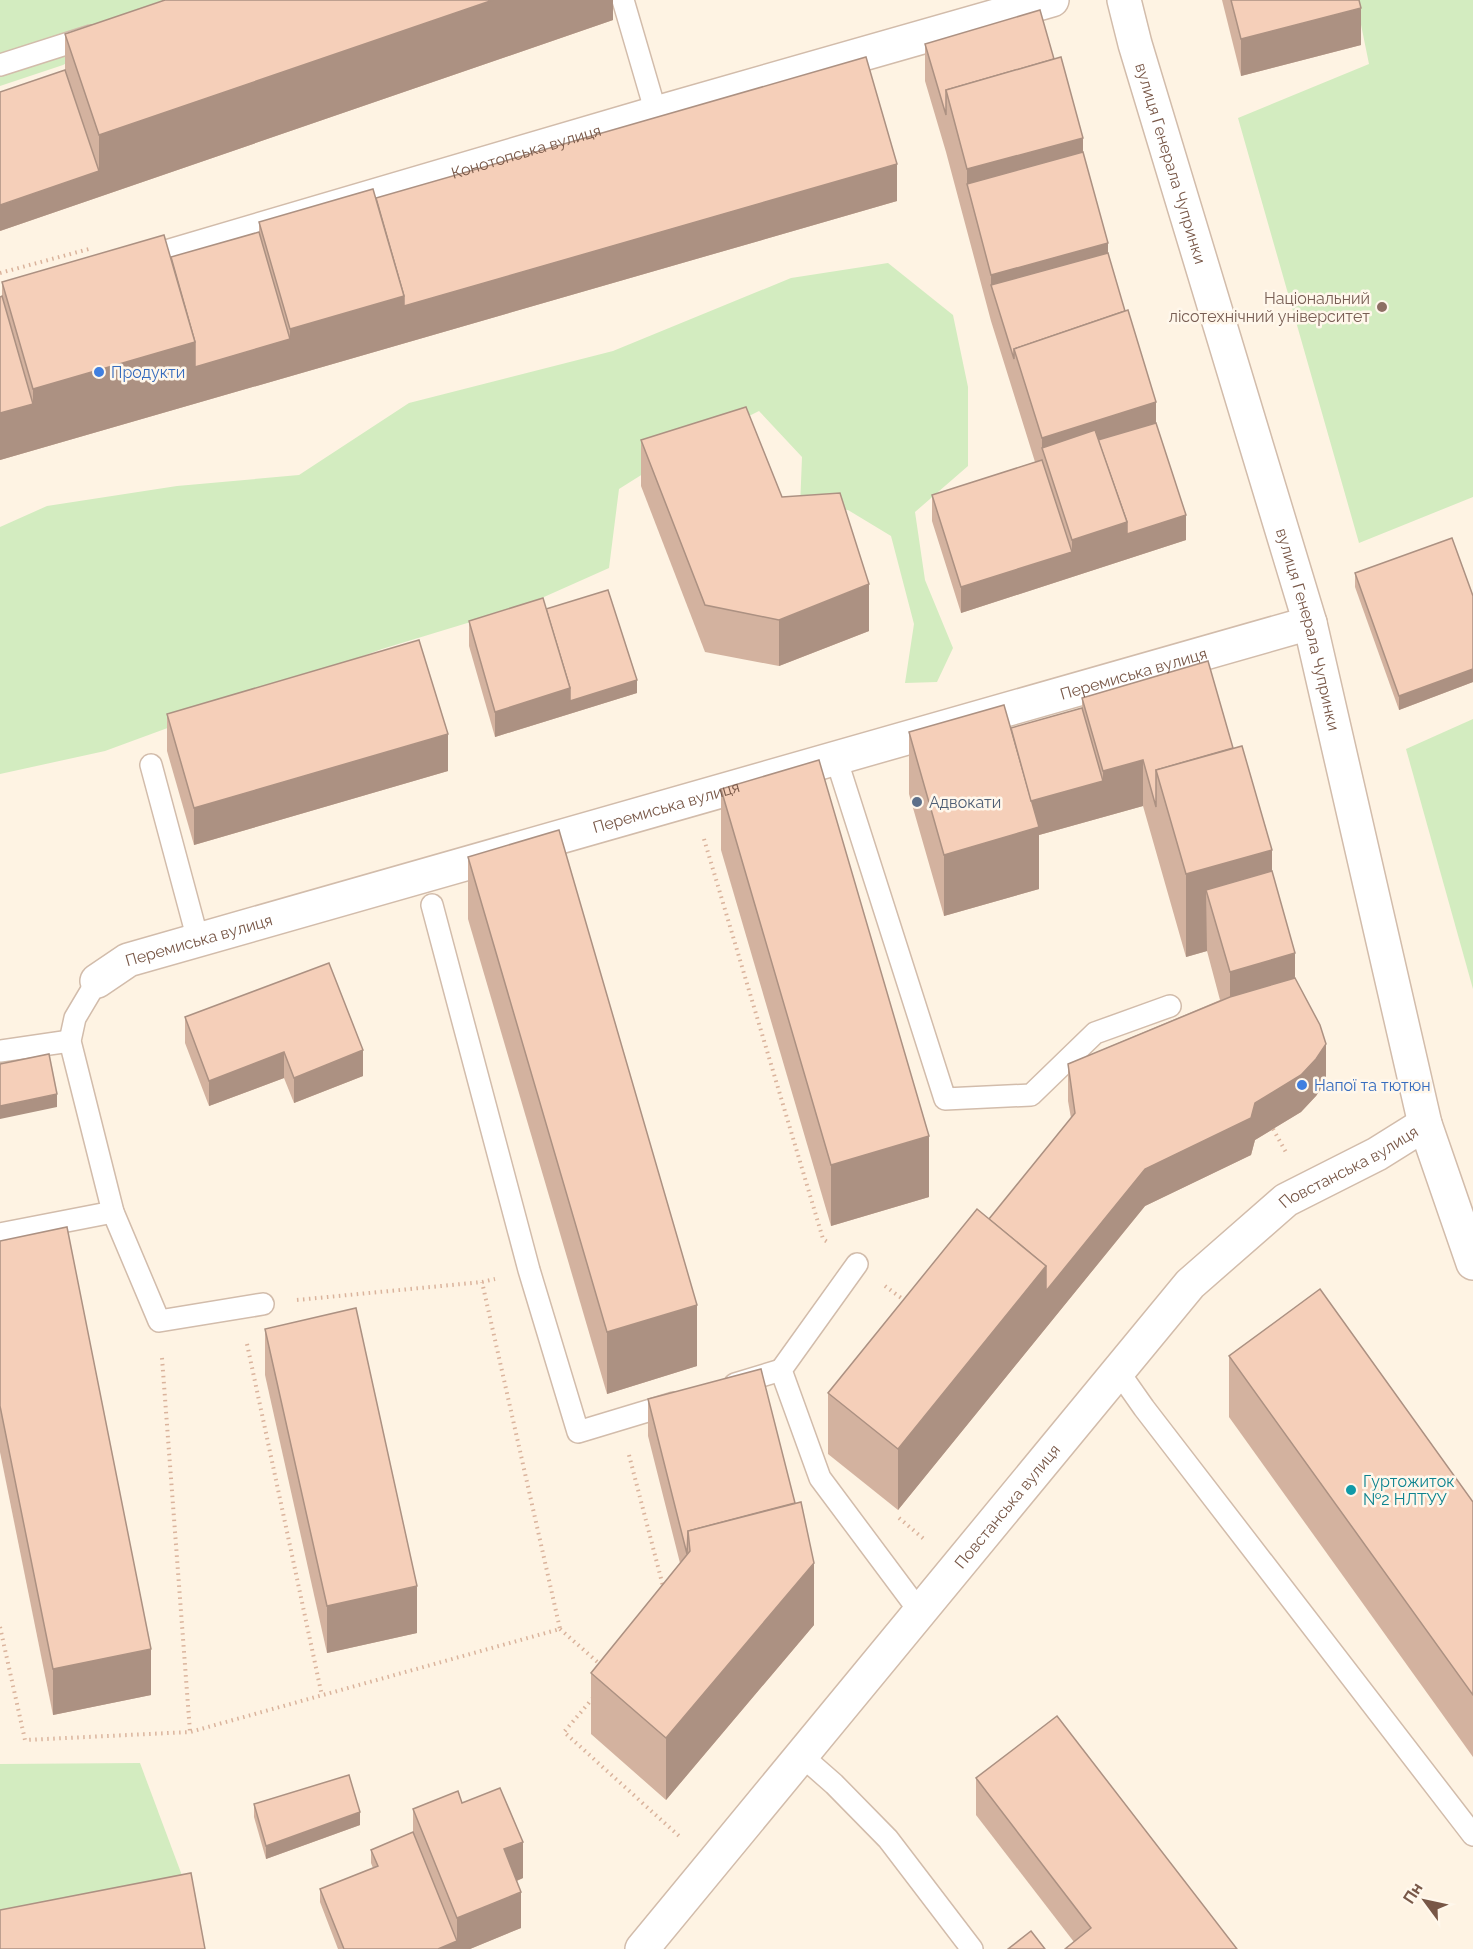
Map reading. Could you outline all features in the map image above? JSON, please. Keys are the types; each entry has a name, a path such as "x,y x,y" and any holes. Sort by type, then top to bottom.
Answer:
{"street":[{"name":"Конотопська вулиця","path":"103,276 656,113 1052,0"},
{"name":"вулиця Генерала Чупринки","path":"1124,0 1135,44 1310,623 1425,1124 1473,1263"},
{"name":"Перемиська вулиця","path":"97,981 128,960 1310,623"},
{"name":"Повстанська вулиця","path":"642,1949 1190,1284 1286,1200 1377,1154 1425,1124"}],"lane":[{"path":"623,0 656,113"},
{"path":"0,66 111,29"},
{"path":"836,758 945,1099 1032,1095 1095,1033 1170,1006"},
{"path":"151,765 198,940"},
{"path":"432,905 530,1270 578,1432 695,1396"},
{"path":"97,981 75,1018 70,1041 113,1212 159,1321 263,1304"},
{"path":"0,1051 70,1041"},
{"path":"0,1234 113,1212"},
{"path":"717,1390 781,1370 857,1264"},
{"path":"781,1370 820,1478 920,1612"},
{"path":"1118,1371 1144,1408 1473,1835"},
{"path":"802,1756 834,1784 888,1839 972,1949"}],"path":[{"path":"703,835 823,1239 910,1305"},
{"path":"1273,1128 1291,1161"},
{"path":"263,1304 482,1282 560,1629 603,1666"},
{"path":"240,1308 322,1695"},
{"path":"159,1321 190,1732"},
{"path":"620,1420 667,1602"},
{"path":"898,1518 932,1546"},
{"path":"0,1627 25,1740 190,1732 560,1629"},
{"path":"598,1690 564,1732 684,1840"}],"green space":[{"path":"0,0 206,0 131,27 63,65 0,86"},
{"name":"Національний лісотехнічний університет","path":"1356,0 1473,0 1473,497 1359,543 1238,118 1369,64"},
{"path":"888,263 953,315 968,387 968,466 915,512 925,580 953,648 937,682 905,683 914,624 891,536 848,510 800,508 802,457 759,411 681,450 619,489 609,568 526,605 382,649 105,751 0,774 0,527 47,506 177,486 299,475 409,403 613,351 791,278"},
{"path":"1473,719 1473,989 1406,749"},
{"path":"140,1763 190,1897 0,1932 0,1764"}],"building":[{"path":"165,0 493,0 99,135 65,34"},
{"path":"1231,0 1359,0 1361,8 1241,39"},
{"path":"1040,10 1054,59 946,90 946,115 925,44"},
{"path":"866,57 897,164 404,306 404,296 376,198"},
{"path":"1061,57 1083,138 967,169 946,90"},
{"path":"65,70 99,171 0,205 0,92"},
{"path":"1083,152 1108,243 991,275 967,184"},
{"path":"373,189 404,296 290,329 259,222"},
{"path":"259,232 290,339 195,367 195,342 171,257"},
{"path":"164,235 195,342 33,389 2,282"},
{"path":"1108,253 1125,311 1014,349 1014,359 991,285"},
{"path":"2,296 33,404 0,413 0,297"},
{"path":"1128,310 1156,402 1042,438 1014,349"},
{"path":"746,407 782,497 840,493 869,584 779,620 705,605 641,440"},
{"path":"1156,423 1186,515 1127,534 1127,522 1098,440"},
{"path":"1095,430 1127,522 1072,540 1042,448"},
{"path":"1042,460 1072,552 961,587 932,495"},
{"path":"1452,538 1473,596 1473,669 1399,696 1355,573"},
{"path":"608,590 637,680 570,701 570,688 546,609"},
{"path":"543,598 570,688 495,712 469,621"},
{"path":"419,640 448,734 194,808 167,714"},
{"path":"1208,661 1233,748 1156,770 1156,807 1143,760 1103,771 1082,698"},
{"path":"1004,705 1039,827 944,855 909,732"},
{"path":"1082,708 1103,781 1031,801 1011,728"},
{"path":"1242,746 1272,850 1186,874 1156,770"},
{"path":"819,760 929,1136 831,1165 721,789"},
{"path":"559,830 697,1305 607,1332 468,857"},
{"path":"1272,871 1295,953 1230,972 1206,890"},
{"path":"329,963 363,1050 294,1078 284,1052 209,1081 185,1017"},
{"path":"1295,978 1320,1025 1326,1044 1316,1059 1301,1075 1255,1103 1251,1118 1145,1169 1046,1291 1046,1266 989,1219 1075,1113 1068,1064 1230,997"},
{"path":"49,1054 57,1094 0,1106 0,1064"},
{"path":"977,1209 1046,1266 898,1449 828,1393"},
{"path":"67,1227 151,1649 53,1669 0,1406 0,1241"},
{"name":"Гуртожиток №2 НЛТУУ","path":"1320,1289 1473,1502 1473,1695 1229,1356"},
{"path":"356,1308 417,1586 327,1606 265,1329"},
{"path":"761,1369 795,1503 688,1531 687,1554 648,1399"},
{"path":"801,1502 814,1563 666,1738 591,1673 690,1551 688,1531"},
{"path":"1057,1716 1237,1949 1065,1949 1091,1928 976,1778"},
{"path":"349,1775 360,1812 266,1846 254,1804"},
{"path":"500,1788 523,1842 504,1849 521,1892 457,1918 413,1809 458,1791 462,1803"},
{"path":"413,1832 457,1941 438,1949 344,1949 320,1889 378,1866 371,1850"},
{"path":"191,1873 205,1949 0,1949 0,1910"},
{"path":"1031,1931 1045,1949 1008,1949"}],"place":[{"name":"Національний лісотехнічний університет","path":"1382,307"},
{"name":"Продукти","path":"99,372"},
{"name":"Адвокати","path":"917,802"},
{"name":"Напої та тютюн","path":"1302,1085"},
{"name":"Гуртожиток №2 НЛТУУ","path":"1351,1490"}]}
